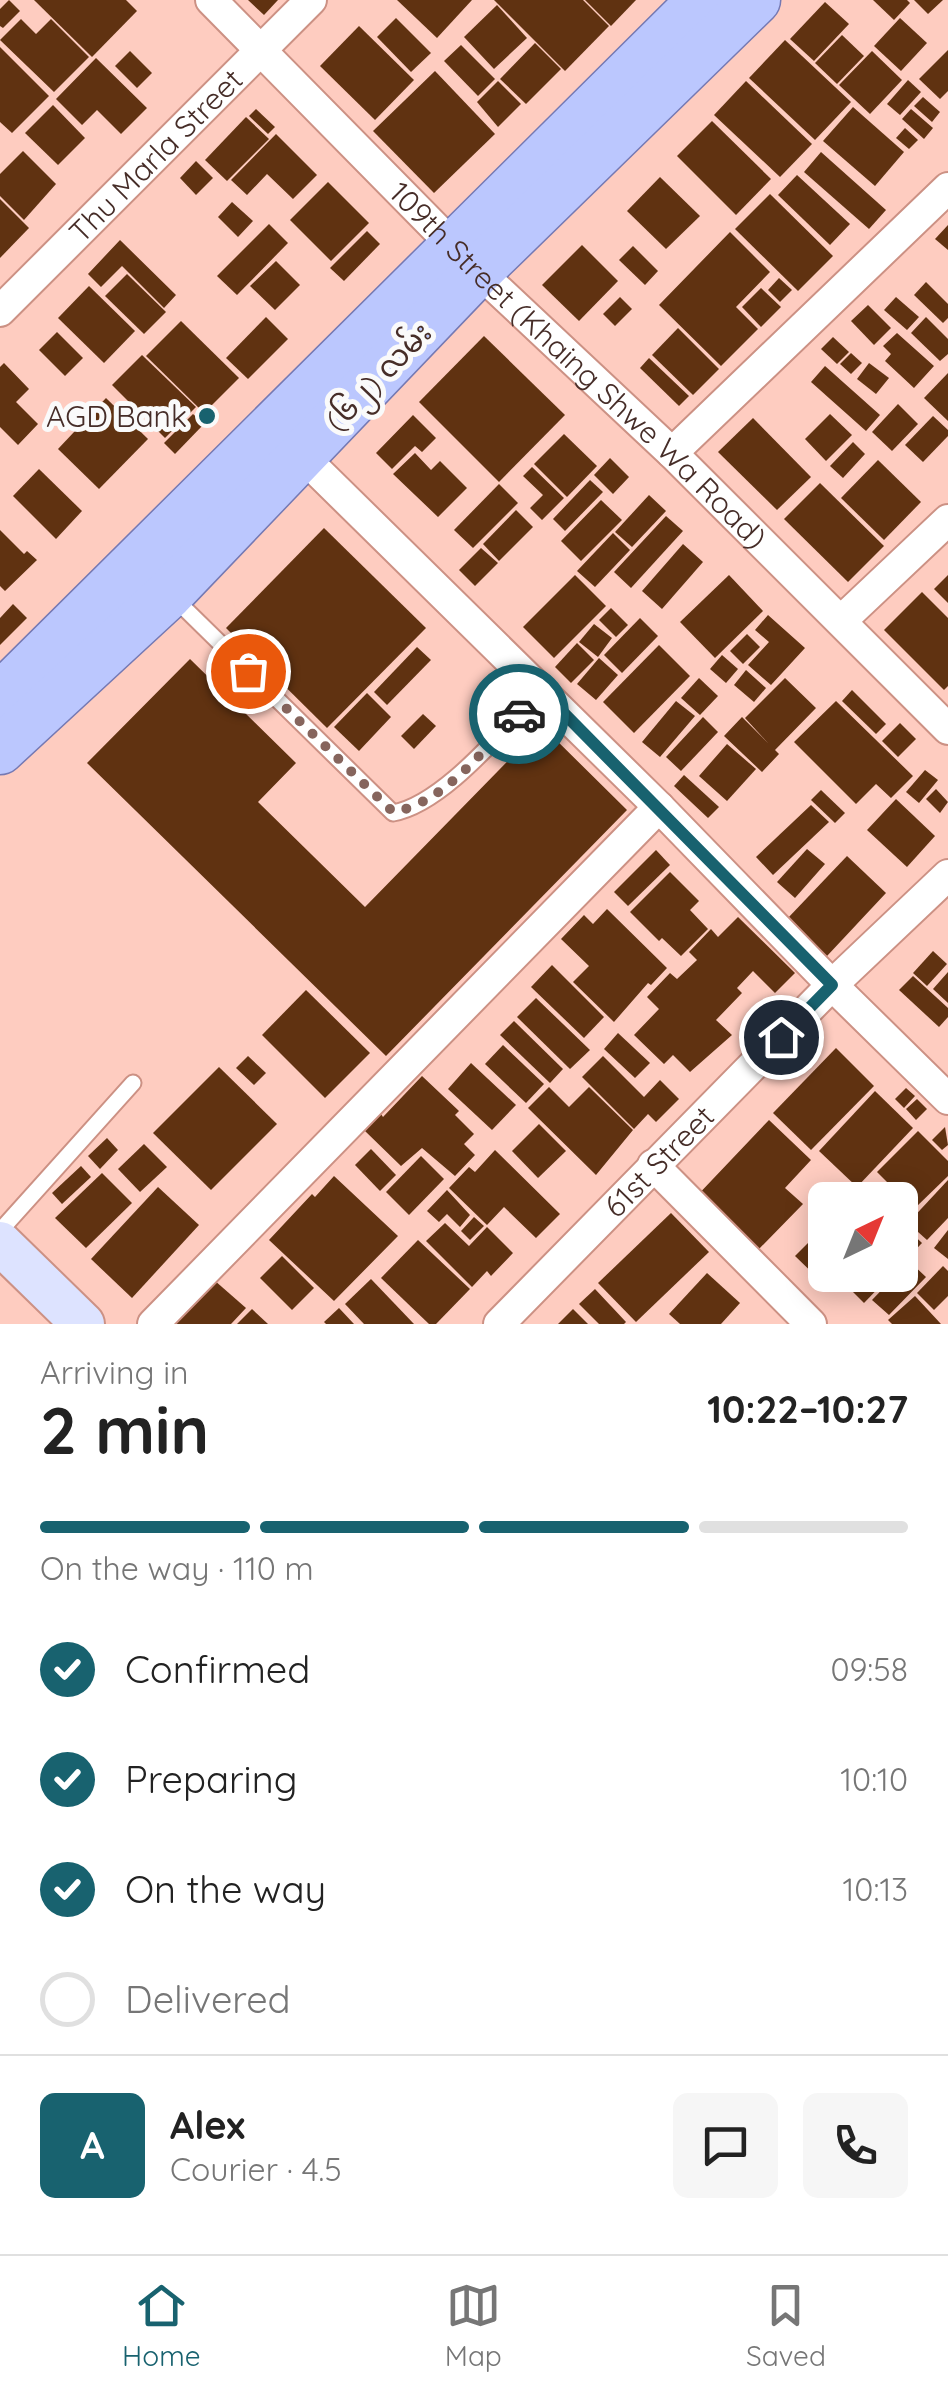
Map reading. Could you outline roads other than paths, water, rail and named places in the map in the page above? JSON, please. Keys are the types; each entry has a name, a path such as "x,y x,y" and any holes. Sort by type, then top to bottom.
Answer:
{"main road":[{"name":"(၆၂) လမ်း","path":"0,696 287,441 466,258 702,0"},
{"name":"(၆၂) လမ်း","path":"466,258 756,0"},
{"name":"(၆၂) လမ်း","path":"0,750 169,594 287,441"},
{"path":"0,1243 82,1324"}],"street":[{"name":"109th Street (Khaing Shwe Wa Road)","path":"211,0 466,258 842,620 948,729"},
{"name":"Thu Marla Street","path":"0,311 311,0"},
{"path":"672,454 948,188"},
{"path":"287,441 659,806 948,1099"},
{"path":"842,620 948,520"},
{"path":"153,1324 659,806"},
{"name":"61st Street","path":"499,1324 832,985 948,875"},
{"path":"653,1165 811,1324"}],"lane":[{"path":"169,594 393,812 410,810 438,794 542,691"},
{"path":"0,1231 133,1083"}],"place":[{"name":"AGD Bank","path":"207,416"}]}
